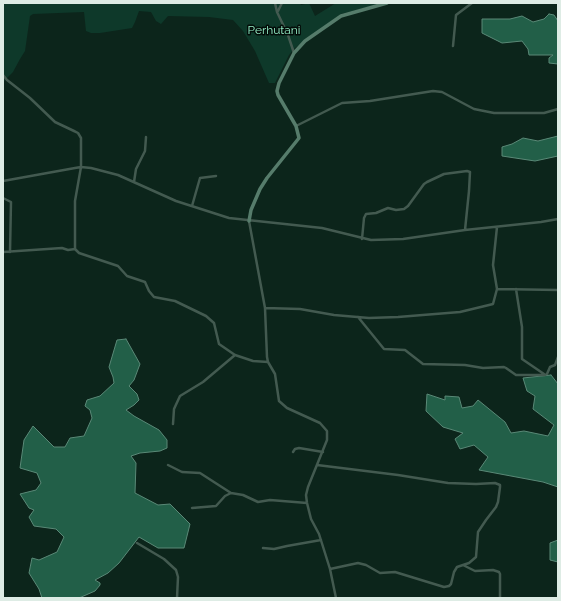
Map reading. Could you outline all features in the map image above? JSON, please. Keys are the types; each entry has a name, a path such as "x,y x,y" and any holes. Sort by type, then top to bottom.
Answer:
{"street":[{"path":"275,3 277,12 288,35 294,53"},
{"path":"277,12 282,3"},
{"path":"336,598 330,569 321,540 311,519 306,503 308,487 323,452 327,434 325,428 311,418 282,404 277,396 277,382 275,374 268,362 265,308 249,221 254,201 263,183 300,138 296,126 277,91 279,83 294,53 305,42 341,16 387,3"},
{"path":"453,46 456,16 472,3"},
{"path":"3,75 55,122 78,133 82,142 81,167 74,201 76,249 81,255 118,266 127,276 145,282 151,296 154,298 175,301 206,316 214,323 219,344 235,355 253,361 268,362"},
{"path":"296,126 342,103 370,101 433,91 442,92 474,109 494,113 544,113 558,109"},
{"path":"134,182 136,169 145,152 146,137"},
{"path":"3,181 81,167 112,173 170,198 229,218 322,228 362,239 392,240 465,230 542,222 558,218"},
{"path":"362,239 364,216 366,214 380,212 388,208 396,210 404,209 427,182 444,174 467,170 470,172 465,230"},
{"path":"192,206 200,178 202,176 216,176"},
{"path":"3,198 11,202 10,252"},
{"path":"265,308 300,309 334,315 357,317 398,317 460,312 493,304 497,289 493,265 497,227"},
{"path":"3,252 62,248 66,250 76,249"},
{"path":"497,289 558,290"},
{"path":"516,289 522,327 522,359 545,375"},
{"path":"357,317 384,349 405,350 423,364 465,365 483,368 504,367 516,375 545,375"},
{"path":"173,424 174,409 180,396 203,382 235,355"},
{"path":"545,375 550,367 555,365 558,357"},
{"path":"293,452 295,449 299,448 323,452"},
{"path":"168,465 182,472 200,473 231,493 243,495 258,502 270,500 306,503"},
{"path":"317,465 448,483 498,483 500,487 498,502 478,532 476,557 472,561 457,567 451,584 446,587 395,572 380,574 366,565 358,563 330,569"},
{"path":"192,508 216,506 225,496 231,493"},
{"path":"262,548 274,549 321,540"},
{"path":"137,543 164,559 176,570 178,578 177,598"},
{"path":"463,564 475,571 493,570 499,572 500,598"}],"green space":[{"name":"Perhutani","path":"3,3 300,3 301,5 309,3 315,16 336,3 383,3 341,14 295,48 289,55 275,83 269,83 255,51 243,31 233,20 209,17 168,16 161,24 156,21 151,12 139,11 132,28 100,33 91,33 86,31 84,12 33,14 30,16 25,51 13,72 3,82"}],"shaded area":[{"path":"549,14 554,15 558,21 558,64 549,63 549,58 553,55 529,55 528,49 522,41 502,43 482,33 482,19 510,19 522,16 533,22 544,19"},
{"path":"558,136 558,156 535,161 502,156 502,147 523,138 538,141"},
{"path":"126,339 140,364 134,380 129,386 137,394 139,400 126,410 159,430 167,440 167,448 160,451 140,453 131,456 136,463 135,493 158,505 170,504 190,524 184,548 158,548 139,537 119,563 108,573 95,580 100,583 100,585 95,591 79,598 42,598 39,589 29,573 32,558 39,560 57,552 64,537 56,529 34,526 29,517 34,510 29,508 20,494 36,490 41,483 37,473 20,468 24,440 33,426 54,447 65,447 70,438 84,436 92,418 90,410 85,406 87,400 100,396 114,383 109,367 117,340"},
{"path":"551,375 558,384 558,487 543,482 479,470 488,457 474,445 460,449 455,439 463,433 443,427 426,411 427,394 445,400 445,396 459,397 462,408 473,406 478,400 505,422 511,433 524,431 548,436 554,425 533,409 535,396 527,391 523,378"},
{"path":"558,540 558,562 550,560 550,543"}]}
